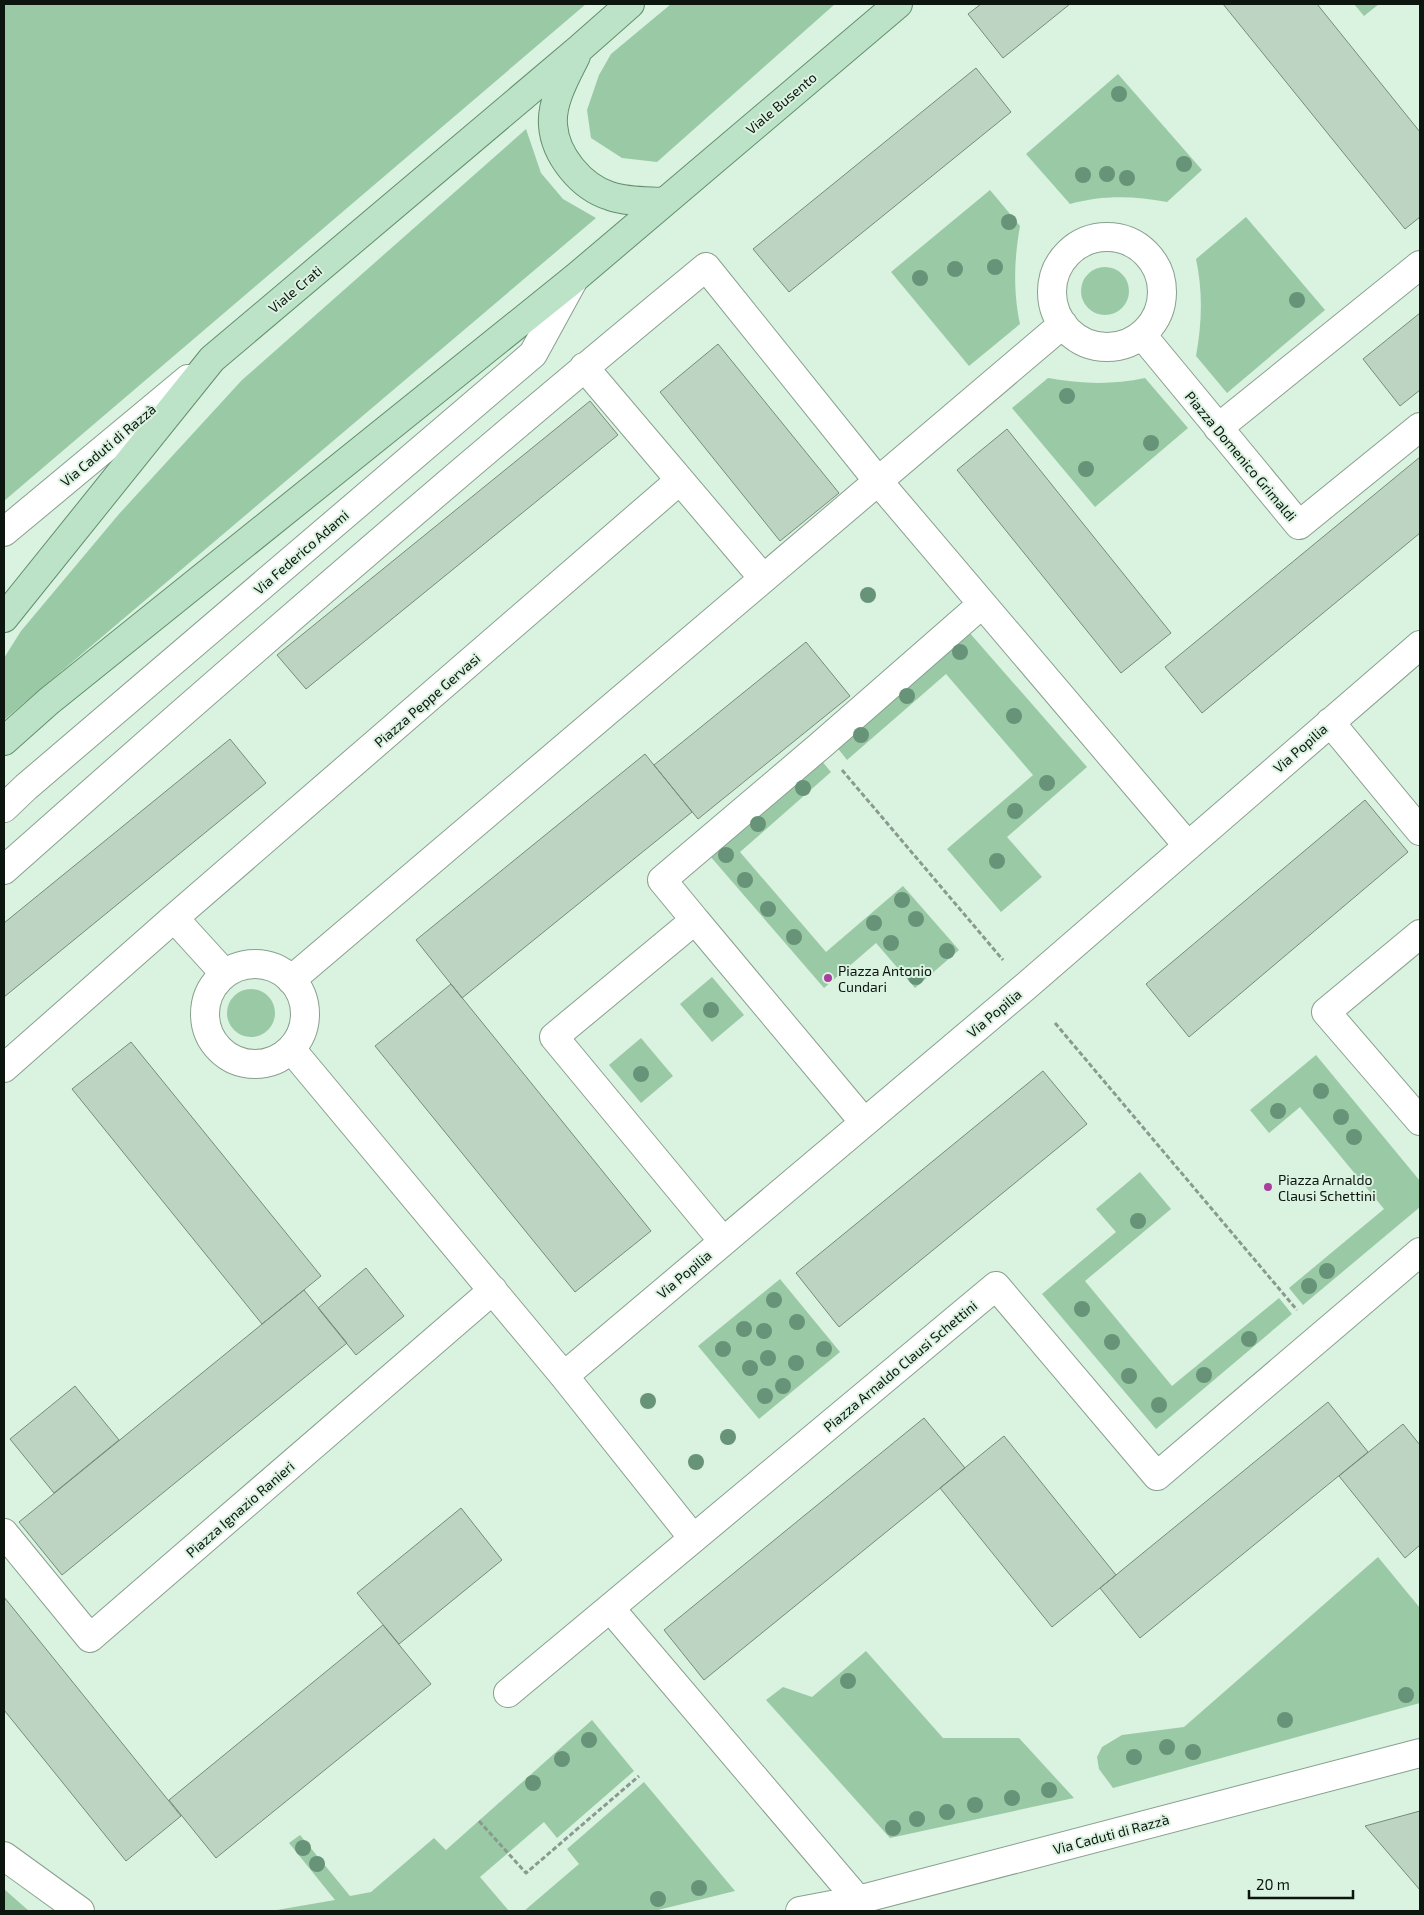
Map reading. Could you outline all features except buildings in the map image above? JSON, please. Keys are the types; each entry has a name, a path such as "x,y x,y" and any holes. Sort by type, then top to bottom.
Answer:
{"main road":[{"name":"Viale Crati","path":"4,618 212,359 630,4"},
{"name":"Viale Busento","path":"664,202 898,4"},
{"path":"579,49 558,94 553,124 556,143 565,160 585,183 609,196 633,201 664,202"},
{"name":"Via Federico Adami","path":"4,741 57,694 575,278 664,202"}],"street":[{"path":"1114,237 1132,242 1147,253 1158,270 1162,288 1161,306 1154,322 1142,335 1126,344 1118,346 1091,345 1076,337 1063,324 1055,309 1052,292 1055,274 1064,258 1078,245 1096,238 1114,237"},
{"path":"1218,428 1420,264"},
{"path":"4,870 185,709 584,367 706,267 878,481 1188,846"},
{"name":"Via Federico Adami","path":"4,808 26,787 533,354 575,278"},
{"path":"291,980 1063,324"},
{"name":"Piazza Domenico Grimaldi","path":"1142,335 1299,525 1420,427"},
{"name":"Via Caduti di Razzà","path":"4,532 212,359"},
{"path":"584,367 763,578"},
{"name":"Piazza Peppe Gervasi","path":"4,1068 174,918 679,481"},
{"path":"864,1122 662,880 821,745 981,604"},
{"name":"Via Popilia","path":"564,1376 1025,987 1420,645"},
{"path":"1330,722 1420,831"},
{"path":"174,918 225,974"},
{"path":"695,920 554,1037 723,1241"},
{"path":"1420,934 1326,1012 1420,1121"},
{"path":"257,964 274,968 291,980 299,990 304,1007 304,1024 298,1040 291,1049 272,1062 257,1065 241,1062 227,1056 216,1045 208,1031 205,1016 207,1000 214,986 225,974 240,966 257,964"},
{"path":"291,1049 564,1376 694,1538 508,1693"},
{"name":"Piazza Arnaldo Clausi Schettini","path":"694,1538 996,1286 1157,1476 1420,1252"},
{"name":"Piazza Ignazio Ranieri","path":"4,1534 90,1638 493,1290"},
{"path":"610,1608 858,1900"},
{"name":"Via Caduti di Razzà","path":"800,1911 858,1900 1420,1753"},
{"path":"4,1856 80,1911"}],"path":[{"path":"821,745 1003,960"},
{"path":"1055,1023 1297,1310"},
{"path":"479,1821 526,1874 639,1776"}],"green space":[{"path":"4,4 586,4 4,501"},
{"path":"671,4 835,4 657,162 622,158 591,138 587,110 599,75 611,54"},
{"path":"1354,4 1379,4 1364,16"},
{"path":"1118,74 1202,170 1167,202 1118,197 1070,204 1026,154"},
{"path":"526,129 541,173 563,199 596,218 4,720 4,658 21,631 119,514 242,380"},
{"path":"990,190 1020,226 1015,275 1016,300 1020,324 969,366 891,272"},
{"path":"1246,217 1325,310 1227,393 1196,356 1201,308 1200,283 1196,259"},
{"path":"1100,267 1110,267 1119,271 1125,277 1128,282 1128,300 1119,311 1110,315 1100,315 1091,311 1085,305 1081,296 1081,286 1085,277 1091,271"},
{"path":"1048,378 1096,383 1121,382 1145,378 1188,428 1095,507 1012,408"},
{"path":"968,631 1087,767 1007,837 1042,877 1001,912 947,849 1033,775 946,674 847,760 836,746"},
{"path":"821,760 831,772 740,852 826,952 903,886 959,950 915,988 876,943 824,988 710,856"},
{"path":"712,977 744,1015 712,1042 680,1004"},
{"path":"246,989 256,989 268,996 275,1008 275,1018 268,1030 256,1037 246,1037 238,1033 231,1026 227,1018 227,1008 231,1000 238,993"},
{"path":"641,1038 673,1076 641,1103 609,1065"},
{"path":"1316,1055 1420,1181 1420,1207 1303,1305 1289,1288 1384,1209 1300,1107 1269,1133 1250,1110"},
{"path":"1140,1172 1171,1209 1085,1281 1172,1386 1279,1298 1292,1314 1156,1429 1042,1294 1116,1232 1096,1209"},
{"path":"780,1279 840,1352 759,1419 698,1346"},
{"path":"1378,1557 1420,1608 1420,1703 1113,1788 1099,1769 1097,1757 1102,1747 1122,1735 1184,1727"},
{"path":"866,1651 943,1738 1019,1738 1074,1798 890,1838 766,1700 783,1687 812,1697"},
{"path":"592,1720 634,1771 557,1838 544,1822 480,1877 509,1911 271,1911 335,1900 289,1843 300,1835 350,1896 371,1892 434,1838 446,1850"},
{"path":"644,1782 735,1891 654,1911 524,1911 579,1864 567,1849"},
{"path":"4,1889 29,1911 4,1911"}],"place":[{"name":"Piazza Antonio Cundari","path":"828,978"},
{"name":"Piazza Arnaldo Clausi Schettini","path":"1268,1187"}]}
